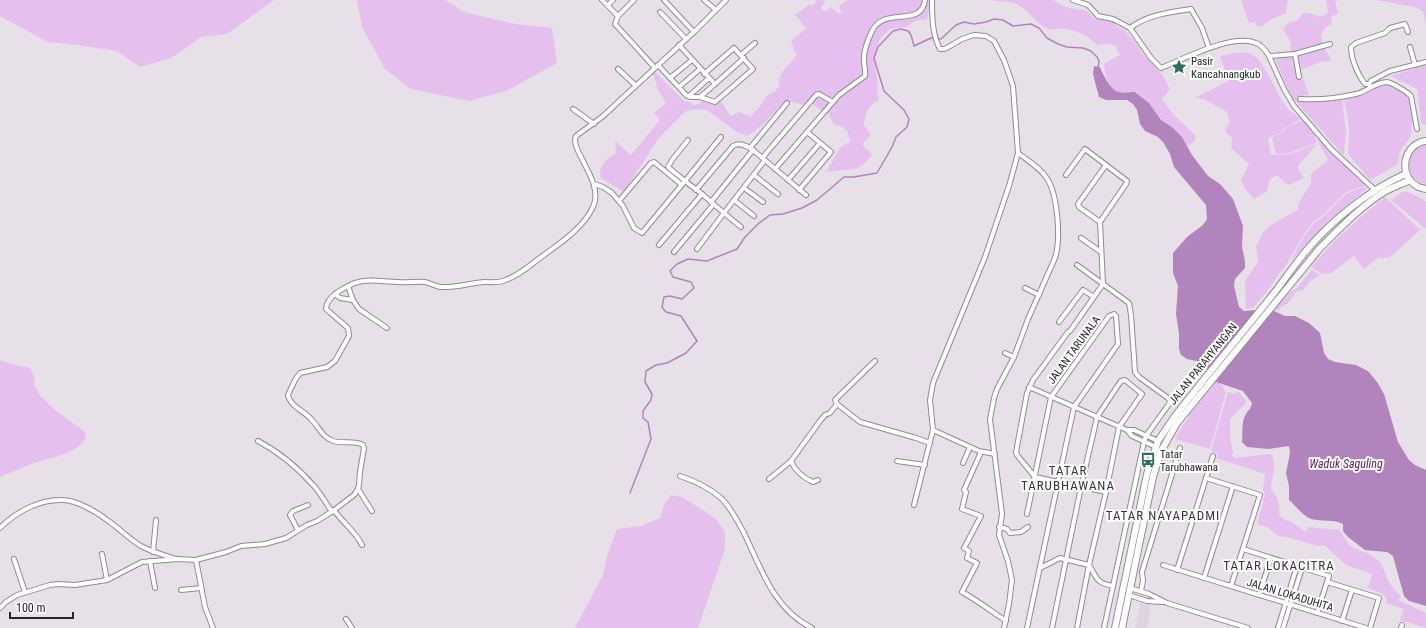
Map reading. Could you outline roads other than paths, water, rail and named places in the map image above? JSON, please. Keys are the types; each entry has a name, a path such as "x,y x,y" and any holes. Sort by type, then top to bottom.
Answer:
{"main road":[{"path":"1426,141 1422,141 1415,145 1409,151 1405,166 1406,174 1410,180 1417,186 1426,189"},
{"name":"JALAN PARAHYANGAN","path":"1122,628 1130,592 1147,474 1157,444 1284,285 1306,252 1323,233 1338,219 1375,190 1406,174"},
{"name":"JALAN PARAHYANGAN","path":"1284,285 1330,238 1363,208 1381,195 1410,180"},
{"name":"JALAN PARAHYANGAN","path":"1115,628 1142,513 1153,477 1162,451 1181,413"}],"street":[{"path":"602,0 618,16"},
{"path":"608,5 613,0"},
{"path":"634,0 618,16 614,23 656,66 689,96 716,101 753,69 735,48 733,48 704,74"},
{"path":"664,0 694,32"},
{"path":"704,0 716,10"},
{"path":"0,608 11,598 25,592 54,584 75,586 107,580 137,564 150,561 178,559 196,560 226,552 241,546 274,542 286,538 333,511 354,494 358,489 364,448 363,445 358,443 338,442 327,438 320,432 310,418 290,400 288,395 292,385 300,373 326,367 335,361 349,336 348,328 326,309 327,303 335,294 348,286 367,280 422,282 440,287 493,283 509,279 558,246 575,230 594,206 594,184 588,168 577,148 575,139 579,133 594,124 694,32 726,0"},
{"path":"775,168 833,102 847,88 865,76 864,54 875,26 887,18 916,15 924,7 925,0"},
{"path":"914,505 933,430 930,400 933,383 985,257 1018,154 1013,86 1004,60 994,41 986,36 974,35 940,49 935,35 932,0"},
{"path":"1073,0 1088,5 1098,16 1113,19 1130,28 1151,58 1161,68 1209,48 1246,41 1259,44 1269,56 1284,89 1294,106 1331,149 1381,195"},
{"path":"1130,28 1137,23 1172,11 1191,9 1202,28 1209,48"},
{"path":"660,12 686,39"},
{"path":"1370,86 1365,84 1361,78 1350,47 1356,43 1385,33 1390,28 1404,25 1407,20"},
{"path":"1404,25 1406,25 1408,32"},
{"path":"700,97 715,84 755,43"},
{"path":"1269,56 1295,54 1330,44"},
{"path":"679,45 704,74 715,84"},
{"path":"1410,47 1415,65"},
{"path":"1295,54 1299,77"},
{"path":"670,78 692,60"},
{"path":"1370,86 1371,81 1390,71 1426,62"},
{"path":"618,69 635,85"},
{"path":"679,87 700,69"},
{"path":"689,96 709,78"},
{"path":"1300,99 1310,100 1357,94 1370,86 1388,82 1408,92 1413,101 1417,129"},
{"path":"697,249 754,175 764,159 816,95 819,94 833,102"},
{"path":"674,252 788,103"},
{"path":"573,109 594,124"},
{"path":"799,190 831,152 807,132"},
{"path":"594,184 607,190 619,201 634,228 642,233 721,137"},
{"path":"684,183 668,167 669,163 688,140"},
{"path":"788,180 820,143"},
{"path":"696,190 733,146 737,144 752,149 806,195"},
{"path":"1066,175 1085,150 1127,181 1100,222 1103,284 1033,380 1027,393 1016,455 1035,477 1106,492"},
{"path":"1004,628 1012,580 1008,561 998,535 1002,514 995,454 990,430 991,410 997,389 1014,357 1028,319 1040,295 1057,251 1059,232 1053,191 1048,180 1035,166 1018,154"},
{"path":"619,201 651,163 654,162 702,194 741,227"},
{"path":"1100,222 1079,207 1078,204 1106,165"},
{"path":"754,175 778,194"},
{"path":"744,188 763,202"},
{"path":"659,245 702,194"},
{"path":"734,200 754,216"},
{"path":"1081,238 1102,252"},
{"path":"1077,265 1127,301 1130,306 1135,372 1139,377 1170,400 1169,404 1146,436 1144,442 1104,628"},
{"path":"348,286 353,300 360,310 387,328"},
{"path":"1025,288 1040,295"},
{"path":"1059,322 1083,290 1094,297"},
{"path":"335,294 340,298 353,300"},
{"name":"JALAN TARUNALA","path":"1051,397 1109,316 1112,314 1116,316 1119,342 1074,407"},
{"path":"1005,353 1014,357"},
{"path":"875,362 835,400 837,404 860,422 930,443"},
{"path":"1052,628 1096,417 1122,380 1125,380 1142,394 1119,427 1077,628"},
{"path":"1030,387 1119,427 1127,430 1134,430 1157,444"},
{"path":"1027,514 1051,397"},
{"path":"769,479 791,461 820,421 825,415 830,413 837,404"},
{"path":"1027,628 1074,407"},
{"path":"933,430 981,452 995,454"},
{"path":"1127,430 1132,436 1144,442 1157,444"},
{"path":"258,441 280,454 314,486 333,511 359,539 362,545"},
{"path":"963,463 970,447"},
{"path":"1141,591 1143,581 1142,572 1180,448"},
{"path":"981,452 964,490 966,494 962,509 981,516 964,548 969,551 967,558 977,563 962,592 976,599 990,611 1006,621"},
{"path":"1177,570 1213,456"},
{"path":"791,461 797,471 806,478 814,482 818,480"},
{"path":"898,461 925,466"},
{"path":"680,476 710,490 723,500 738,522 771,589 778,600 793,616 812,628"},
{"path":"1206,478 1260,495 1231,586"},
{"path":"1204,578 1233,486"},
{"path":"358,489 372,511"},
{"path":"0,528 13,516 35,505 62,500 74,502 107,520 135,542 154,552 178,559"},
{"path":"298,530 290,516 290,513 308,505"},
{"path":"154,552 156,520"},
{"path":"999,527 1007,529 1010,533 1022,532 1028,527"},
{"path":"1243,550 1329,576 1317,613"},
{"path":"102,554 107,580"},
{"path":"1040,568 1060,558 1089,565 1102,584 1113,586"},
{"path":"1259,595 1271,558"},
{"path":"14,559 25,592"},
{"path":"196,560 201,588 213,628"},
{"path":"150,561 155,588"},
{"name":"JALAN LOKADUHITA","path":"1163,565 1366,628"},
{"path":"1278,628 1300,567"},
{"path":"1283,628 1300,567"},
{"path":"1327,582 1379,598 1370,628"},
{"path":"181,590 201,588"},
{"path":"1342,621 1352,590"},
{"path":"1130,592 1141,591 1167,603 1248,628"},
{"path":"1130,592 1147,600 1167,603"},
{"path":"346,619 352,628"}],"water":[{"name":"Waduk Saguling","path":"1094,66 1100,67 1109,84 1116,91 1123,93 1135,92 1149,103 1161,120 1172,127 1182,137 1192,155 1208,176 1220,184 1233,199 1243,226 1242,247 1245,261 1245,268 1235,279 1234,286 1239,307 1244,311 1266,309 1285,316 1295,316 1309,323 1320,333 1324,353 1328,359 1335,362 1356,365 1368,371 1377,382 1384,394 1398,442 1409,460 1415,465 1426,470 1426,606 1409,601 1404,596 1393,556 1387,552 1365,550 1348,537 1343,531 1343,524 1339,522 1308,518 1289,500 1289,486 1286,473 1290,453 1289,446 1268,449 1247,447 1242,442 1243,424 1244,417 1250,409 1252,403 1243,391 1211,379 1206,367 1201,362 1187,359 1181,355 1179,349 1179,334 1176,314 1178,286 1173,273 1173,253 1187,237 1203,225 1207,219 1206,205 1174,167 1170,154 1163,142 1158,137 1145,131 1140,124 1137,110 1133,104 1127,100 1106,100 1099,97 1093,74"}],"waterway":[{"path":"630,493 651,439 648,422 643,418 643,411 651,400 652,394 645,382 646,371 656,365 667,363 686,353 697,341 681,316 666,312 662,307 664,297 670,296 682,299 694,288 691,282 673,277 670,271 677,264 688,259 707,261 737,249 745,237 770,215 783,214 802,208 817,200 844,177 854,177 877,173 896,137 907,127 909,119 904,110 884,91 874,58 878,47 893,31 901,29 908,31 911,35 914,46 931,38 941,39 956,25 964,22 974,24 994,19 1003,20 1013,26 1031,24 1039,28 1047,38 1058,44 1067,47 1083,48 1091,51 1099,61 1098,69"}],"place":[{"name":"Pasir Kancahnangkub","path":"1179,67"},
{"name":"Tatar Tarubhawana","path":"1148,460"}],"district":[{"name":"TATAR TARUBHAWANA","path":"1068,478"},
{"name":"TATAR NAYAPADMI","path":"1163,515"},
{"name":"TATAR LOKACITRA","path":"1279,565"}]}
